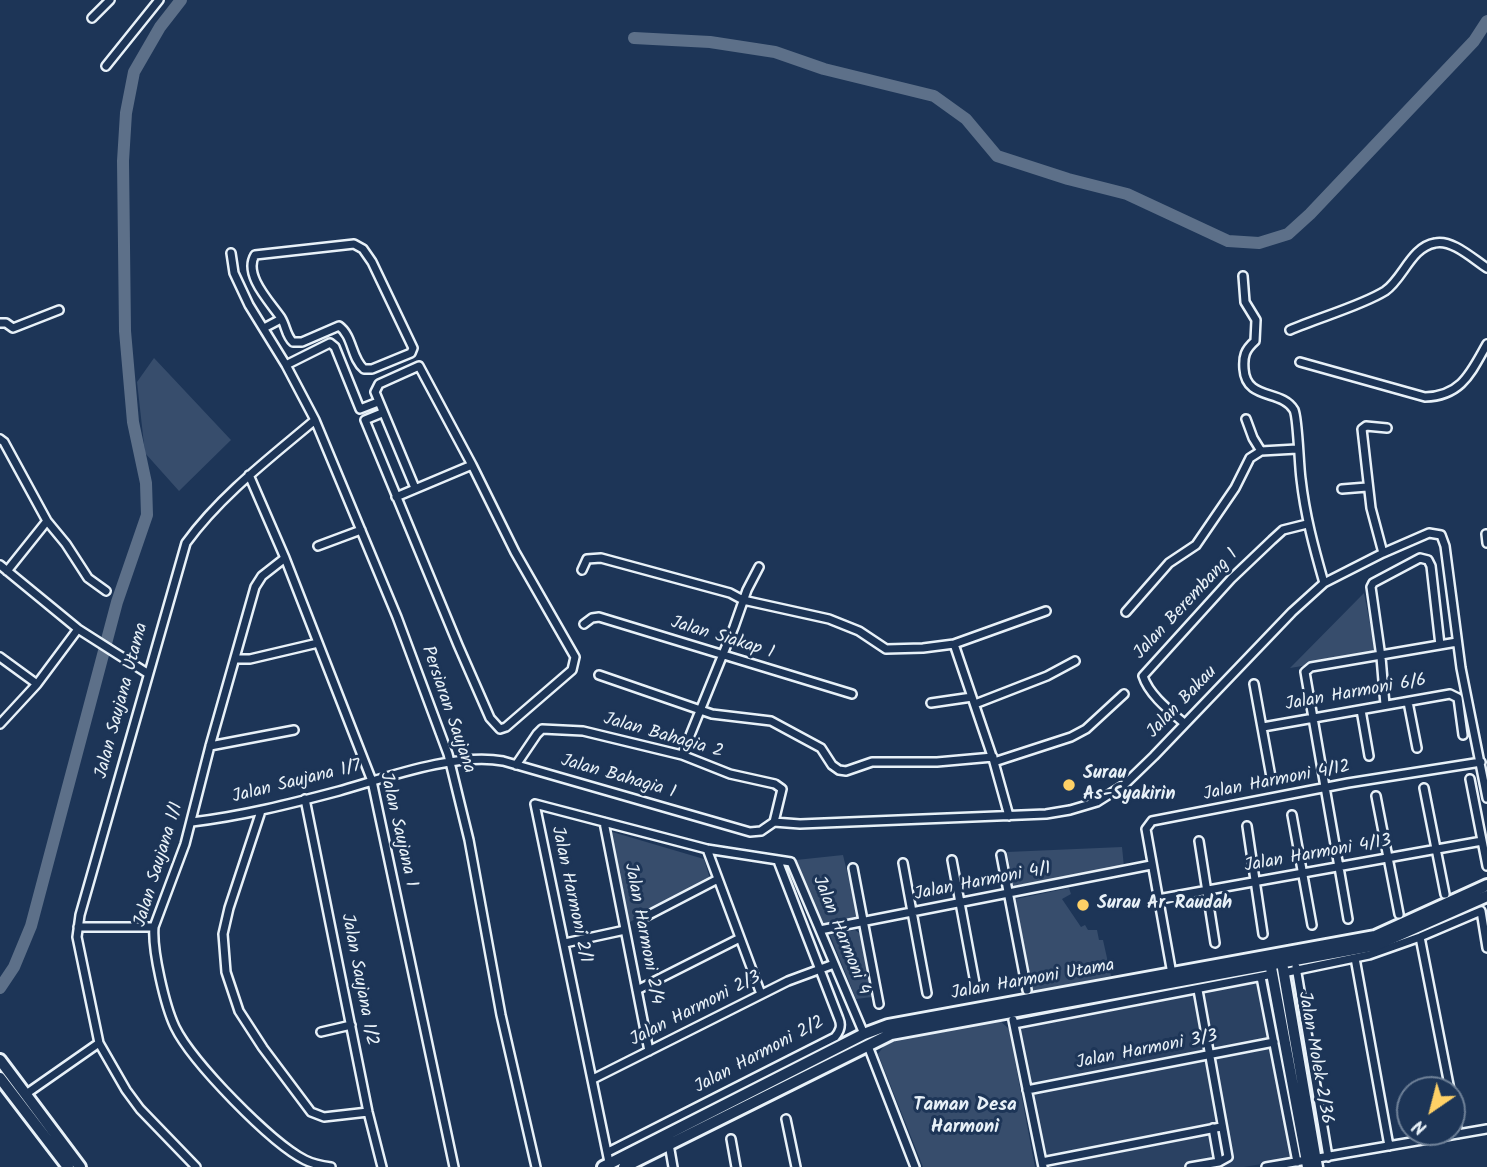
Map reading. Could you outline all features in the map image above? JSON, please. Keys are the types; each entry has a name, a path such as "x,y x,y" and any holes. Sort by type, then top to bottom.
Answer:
{"main road":[{"name":"Jalan Harmoni Utama","path":"608,1166 864,1034 888,1025 1276,964 1375,936 1487,885"},
{"name":"Jalan Harmoni Utama","path":"624,1167 891,1034 1011,1006 1172,974 1276,964 1296,965 1377,945 1487,896"},
{"path":"0,1060 80,1167"},
{"path":"0,1078 68,1167"}],"street":[{"path":"92,18 110,0"},
{"path":"106,66 159,0"},
{"path":"354,244 363,249 372,262 413,348 411,353 372,369 364,369 359,365 345,330 339,326 297,344 289,339 281,319 259,289 252,265 255,255 354,244"},
{"path":"1290,330 1387,290 1414,256 1429,244 1449,244 1487,268"},
{"name":"Persiaran Saujana","path":"231,253 234,273 249,305 286,365 314,420 407,643 451,762 469,840 503,1028 536,1167"},
{"path":"1243,276 1244,302 1256,320 1255,341 1243,358 1244,377 1254,389 1291,406 1295,412 1297,454 1307,524 1324,583"},
{"path":"0,323 6,323 13,328 60,310"},
{"path":"264,328 281,319"},
{"path":"286,365 330,343 335,347 360,409 378,402 415,488"},
{"path":"1300,362 1425,397 1438,397 1454,390 1467,378 1487,344"},
{"name":"Persiaran Saujana","path":"378,402 374,393 379,384 419,366 515,552 575,657 572,670 506,727 500,729 490,719 365,421 382,413"},
{"path":"1246,419 1261,451"},
{"name":"Jalan Saujana Utama","path":"196,1167 140,1109 99,1043 78,927 147,673 186,543 195,530 314,420"},
{"path":"1383,553 1367,487 1362,429 1366,426 1387,428"},
{"path":"0,439 47,521 88,578 106,591"},
{"path":"1126,612 1169,563 1196,545 1235,488 1250,458 1261,451 1297,454"},
{"path":"396,497 472,465"},
{"name":"Jalan Saujana 1","path":"251,480 281,561 318,643 372,781 454,1167"},
{"path":"1342,489 1367,487"},
{"path":"8,571 47,521"},
{"name":"Jalan Berembang 1","path":"1183,725 1161,702 1143,677 1231,579 1272,540 1283,530 1307,524"},
{"path":"318,546 361,530"},
{"name":"Jalan Bakau","path":"774,822 800,824 1046,814 1097,802 1124,785 1292,612 1324,583 1429,533 1441,535 1446,551 1457,642"},
{"path":"1486,534 1487,543"},
{"path":"582,570 587,559 601,558 749,601 829,619 859,631 886,649 923,648 959,642 1046,611"},
{"path":"1385,705 1371,587 1373,583 1420,558 1428,560 1431,566 1440,645"},
{"name":"Jalan Saujana 1/1","path":"281,561 259,580 210,746 192,822 176,874 153,927 158,964 174,1024 186,1045 247,1113 293,1153 307,1161 331,1167"},
{"path":"0,565 78,629 147,673"},
{"path":"682,755 722,656 749,601 760,567"},
{"name":"Jalan Siakap 1","path":"584,624 599,617 852,694"},
{"path":"0,724 37,684 78,629"},
{"path":"959,642 996,761 1009,816"},
{"path":"1348,919 1323,788 1305,672 1311,667 1457,642 1487,798"},
{"path":"235,659 250,659 318,643"},
{"path":"0,657 37,684"},
{"path":"931,703 976,701 1047,676 1075,661"},
{"path":"599,675 723,716 771,721 821,748 839,770 846,771 872,762 996,761 1078,733 1124,694"},
{"path":"1254,684 1271,777"},
{"name":"Jalan Harmoni 6/6","path":"1263,727 1455,695 1458,698 1464,735"},
{"path":"1408,702 1418,748"},
{"path":"1361,709 1369,756"},
{"name":"Jalan Bahagia 2","path":"516,765 537,734 546,729 583,731 608,736 682,755 730,774 775,784 782,789 774,822"},
{"path":"210,746 294,730"},
{"name":"Jalan Bahagia 1","path":"451,762 487,759 516,765 750,832 761,831 774,822"},
{"name":"Jalan Saujana 1/7","path":"192,822 261,811 451,762"},
{"name":"Jalan Harmoni 4/12","path":"1172,974 1146,829 1152,821 1323,788 1481,762"},
{"path":"1470,779 1487,866"},
{"path":"1424,788 1446,894"},
{"path":"1376,796 1399,914"},
{"name":"Jalan Saujana 1/2","path":"305,799 368,1112 382,1167"},
{"name":"Jalan Harmoni 2/1","path":"608,1166 608,1152 535,804 707,849 778,861"},
{"path":"261,811 223,934 226,972 239,1011 311,1112 324,1117 368,1112"},
{"path":"1292,815 1312,925"},
{"name":"Jalan Harmoni 2/4","path":"604,822 649,1051"},
{"path":"1247,826 1263,934"},
{"path":"1199,841 1215,943"},
{"name":"Jalan Harmoni 4/13","path":"1158,899 1482,841"},
{"path":"707,849 761,995"},
{"path":"1001,855 1027,990"},
{"path":"952,860 975,983"},
{"name":"Jalan Harmoni 4","path":"778,861 794,864 864,1034"},
{"name":"Jalan Harmoni 2/2","path":"608,1152 835,1037 841,1024 778,861"},
{"path":"903,863 927,993"},
{"name":"Jalan Harmoni 4/1","path":"820,930 1152,865"},
{"path":"853,868 879,1004"},
{"path":"643,918 718,879"},
{"path":"1328,1157 1296,965 1355,958 1420,937 1481,911 1487,948"},
{"path":"78,927 153,927"},
{"path":"565,943 625,930"},
{"path":"1420,937 1447,1076"},
{"path":"637,990 740,938"},
{"path":"1355,958 1389,1146"},
{"name":"Jalan Harmoni 2/3","path":"593,1079 833,962"},
{"path":"1014,1024 1261,977 1276,964"},
{"name":"Jalan Molek 2/36","path":"1276,964 1309,1163"},
{"path":"1261,977 1273,1042 1309,1163"},
{"path":"1189,1167 1219,1162 1228,1157 1217,1128 1210,1054 1198,990"},
{"path":"1011,1006 1042,1164 1217,1128"},
{"path":"321,1032 351,1025"},
{"name":"Jalan Harmoni 3/3","path":"1027,1090 1273,1042"},
{"path":"26,1094 99,1043"},
{"path":"867,1046 915,1167"},
{"path":"786,1119 796,1167"},
{"path":"1466,1133 1487,1129"},
{"path":"731,1139 736,1167"},
{"path":"669,1144 673,1167"},
{"path":"1266,1167 1309,1163 1396,1145"}],"shaded area":[{"path":"154,358 231,440 179,491 145,453 137,382"},
{"path":"1364,593 1376,654 1290,668"},
{"path":"609,831 704,859 710,879 628,923"},
{"path":"1122,847 1124,867 1019,889 1013,885 1007,852"},
{"path":"843,855 858,917 820,926 796,860"},
{"path":"1069,888 1071,894 1062,899 1081,927 1085,925 1088,930 1097,930 1099,940 1103,940 1111,976 1031,992 1016,899"},
{"path":"855,930 861,934 872,997 856,999 830,935"},
{"path":"1268,970 1302,1157 1244,1167 1039,1167 1009,1020"},
{"path":"998,1019 1009,1029 1035,1167 923,1167 878,1054 886,1043"}],"waterway":[{"path":"0,988 14,967 31,926 117,602 147,515 146,483 133,422 125,331 123,161 126,113 134,72 160,27 181,0"},
{"path":"634,38 710,42 775,52 824,69 934,96 966,119 997,156 1068,179 1127,194 1228,241 1259,243 1288,234 1310,214 1474,41 1487,21"}],"place":[{"name":"Surau As-Syakirin","path":"1069,785"},
{"name":"Surau Ar-Raudah","path":"1083,905"}],"district":[{"name":"Taman Desa Harmoni","path":"965,1118"}]}
